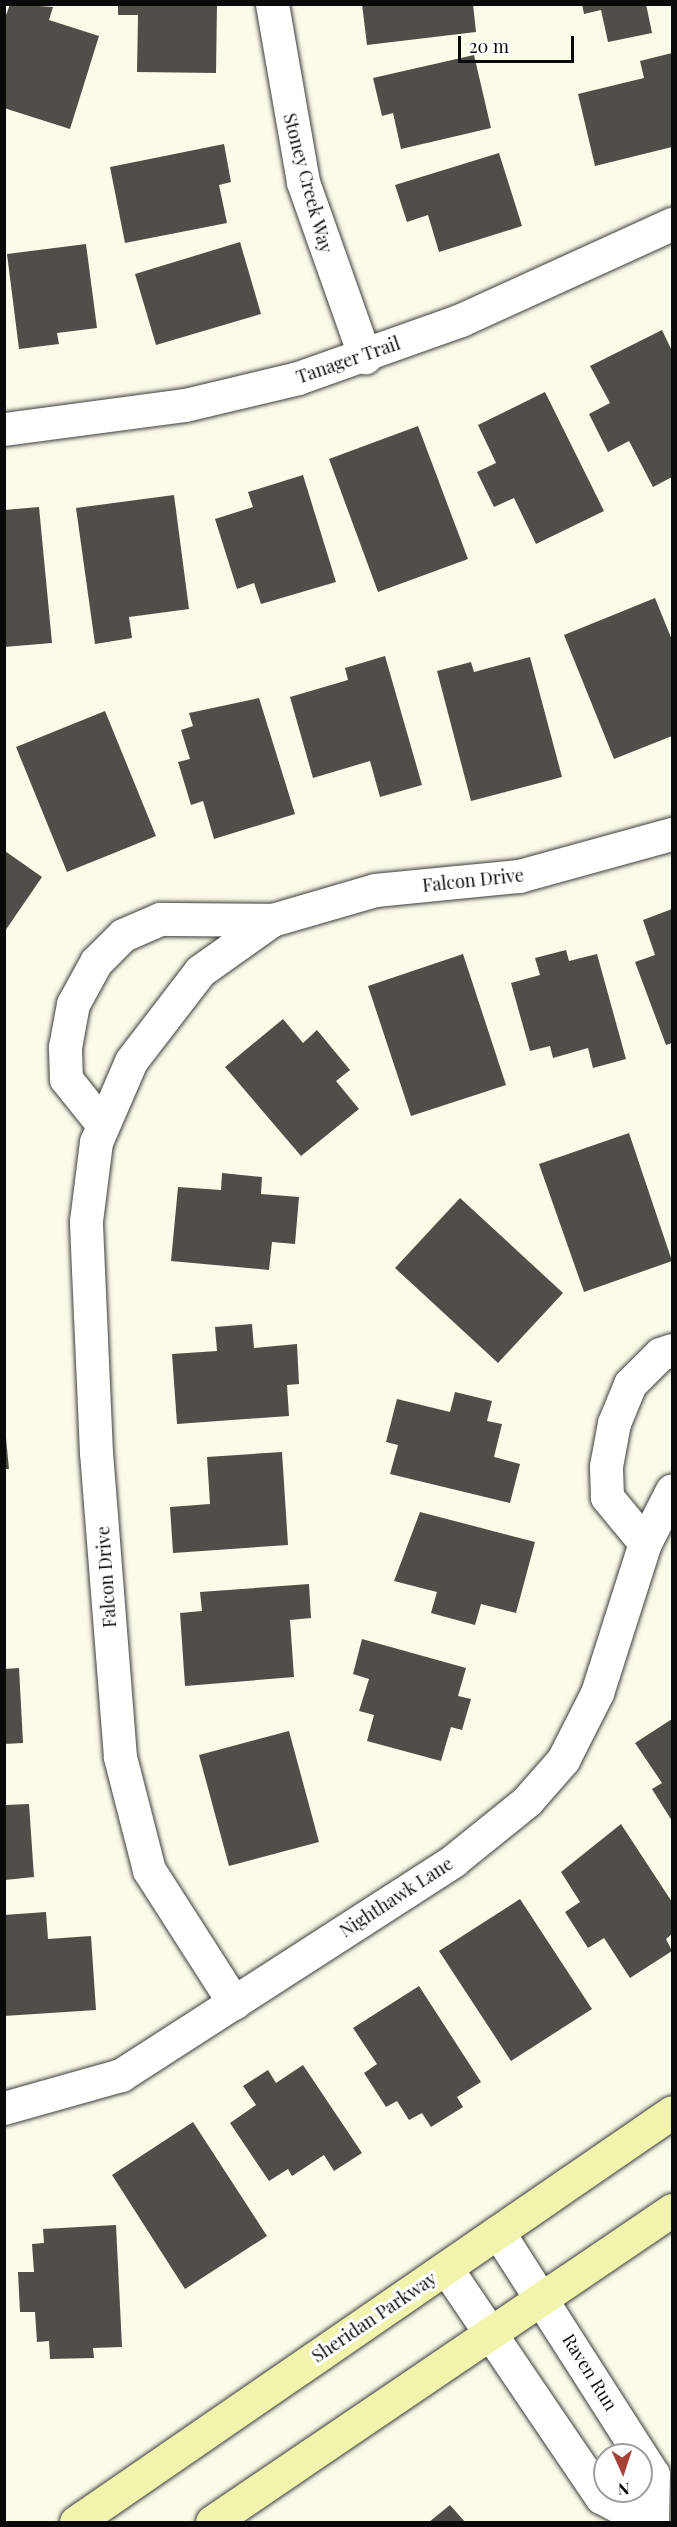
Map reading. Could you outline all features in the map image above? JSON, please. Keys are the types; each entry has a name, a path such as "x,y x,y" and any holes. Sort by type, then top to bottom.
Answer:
{"main road":[{"name":"Sheridan Parkway","path":"76,2523 672,2112"},
{"path":"212,2523 672,2210"}],"street":[{"name":"Stoney Creek Way","path":"272,4 303,182 365,357"},
{"name":"Tanager Trail","path":"4,429 185,405 365,357 461,320 672,224"},
{"name":"Falcon Drive","path":"103,1125 66,1079 65,1047 73,1004 96,962 123,935 160,919 272,920 375,890 519,876 672,834"},
{"name":"Falcon Drive","path":"234,2003 149,1870 120,1757 96,1453 86,1221 96,1142 131,1061 200,971 272,920"},
{"path":"645,1543 607,1497 606,1466 614,1423 630,1384 660,1354 672,1350"},
{"name":"Nighthawk Lane","path":"4,2108 121,2075 454,1860 527,1801 562,1760 597,1693 645,1543 672,1490"},
{"name":"Raven Run","path":"446,2268 601,2497 650,2523 652,2474 544,2298 498,2232"}],"building":[{"path":"10,4 53,7 49,20 99,36 70,129 4,108 4,21"},
{"path":"118,4 217,4 216,73 137,72 138,15 118,15"},
{"path":"362,4 473,4 476,32 367,45"},
{"path":"582,4 646,4 652,33 608,42 601,10 584,14"},
{"path":"672,53 672,147 595,166 578,94 644,78 640,61"},
{"path":"474,55 491,128 401,149 393,113 382,116 373,78"},
{"path":"224,144 231,182 219,185 227,223 125,243 110,167"},
{"path":"499,153 522,226 439,252 428,215 407,222 395,185"},
{"path":"240,242 261,314 156,345 135,274"},
{"path":"86,244 97,328 57,333 59,344 19,349 7,254"},
{"path":"662,330 672,351 672,477 653,487 629,441 608,452 589,414 610,403 590,366"},
{"path":"545,392 604,511 536,544 514,498 494,507 477,472 496,463 478,425"},
{"path":"418,426 468,559 378,592 329,459"},
{"path":"303,475 336,582 261,604 254,583 237,589 215,519 253,507 248,492"},
{"path":"174,495 189,609 129,617 132,638 95,644 76,508"},
{"path":"39,507 52,643 4,647 4,510"},
{"path":"655,598 672,640 672,736 614,759 564,635"},
{"path":"385,656 422,785 380,797 370,761 313,778 290,697 348,680 345,668"},
{"path":"530,657 562,777 471,801 437,671 471,662 474,672"},
{"path":"259,698 295,814 214,839 203,801 191,805 178,762 190,759 181,730 193,726 189,713"},
{"path":"105,711 156,836 67,872 16,747"},
{"path":"5,851 42,877 5,931"},
{"path":"672,909 672,1043 666,1045 635,962 655,955 643,920"},
{"path":"566,950 569,961 597,954 626,1059 593,1068 588,1048 553,1058 550,1046 530,1051 511,983 540,975 535,958"},
{"path":"463,954 506,1085 411,1116 368,986"},
{"path":"283,1019 303,1043 317,1030 350,1070 336,1081 359,1109 301,1156 225,1067"},
{"path":"629,1133 672,1261 584,1292 539,1164"},
{"path":"222,1173 262,1177 261,1194 299,1197 295,1244 272,1242 269,1270 171,1261 178,1187 221,1190"},
{"path":"460,1198 563,1293 498,1363 395,1268"},
{"path":"252,1324 254,1348 297,1344 299,1384 287,1385 289,1416 177,1424 172,1354 217,1351 215,1327"},
{"path":"455,1392 492,1401 487,1421 502,1424 494,1457 520,1464 510,1503 390,1474 398,1445 386,1442 397,1399 450,1412"},
{"path":"4,1418 9,1469 4,1469"},
{"path":"282,1452 288,1545 173,1553 170,1507 210,1504 207,1457"},
{"path":"420,1512 535,1542 516,1613 481,1604 475,1625 431,1613 437,1592 394,1581"},
{"path":"309,1584 311,1618 290,1620 294,1677 185,1686 180,1613 202,1611 200,1592"},
{"path":"362,1639 466,1668 458,1696 471,1699 462,1730 451,1727 441,1761 367,1741 374,1715 359,1711 369,1679 353,1674"},
{"path":"19,1668 23,1743 4,1744 4,1669"},
{"path":"672,1719 672,1821 652,1789 662,1783 635,1743"},
{"path":"289,1731 319,1842 229,1866 199,1755"},
{"path":"29,1804 34,1877 5,1880 5,1805"},
{"path":"621,1824 672,1902 672,1934 666,1939 672,1951 630,1978 604,1938 588,1948 565,1912 580,1902 561,1872"},
{"path":"520,1899 592,2009 511,2061 439,1951"},
{"path":"46,1912 48,1939 91,1936 96,2010 4,2016 4,1915"},
{"path":"419,1986 481,2082 457,2097 463,2107 431,2127 422,2113 409,2120 397,2101 386,2107 364,2073 377,2064 353,2028"},
{"path":"303,2065 362,2153 334,2171 324,2155 292,2176 288,2169 269,2181 230,2123 256,2105 243,2086 268,2070 276,2083"},
{"path":"193,2122 267,2236 185,2289 112,2175"},
{"path":"116,2225 122,2347 93,2348 94,2358 50,2359 49,2341 37,2342 35,2312 20,2312 18,2272 34,2272 32,2244 44,2243 43,2229"},
{"path":"450,2505 465,2522 429,2522"}]}
